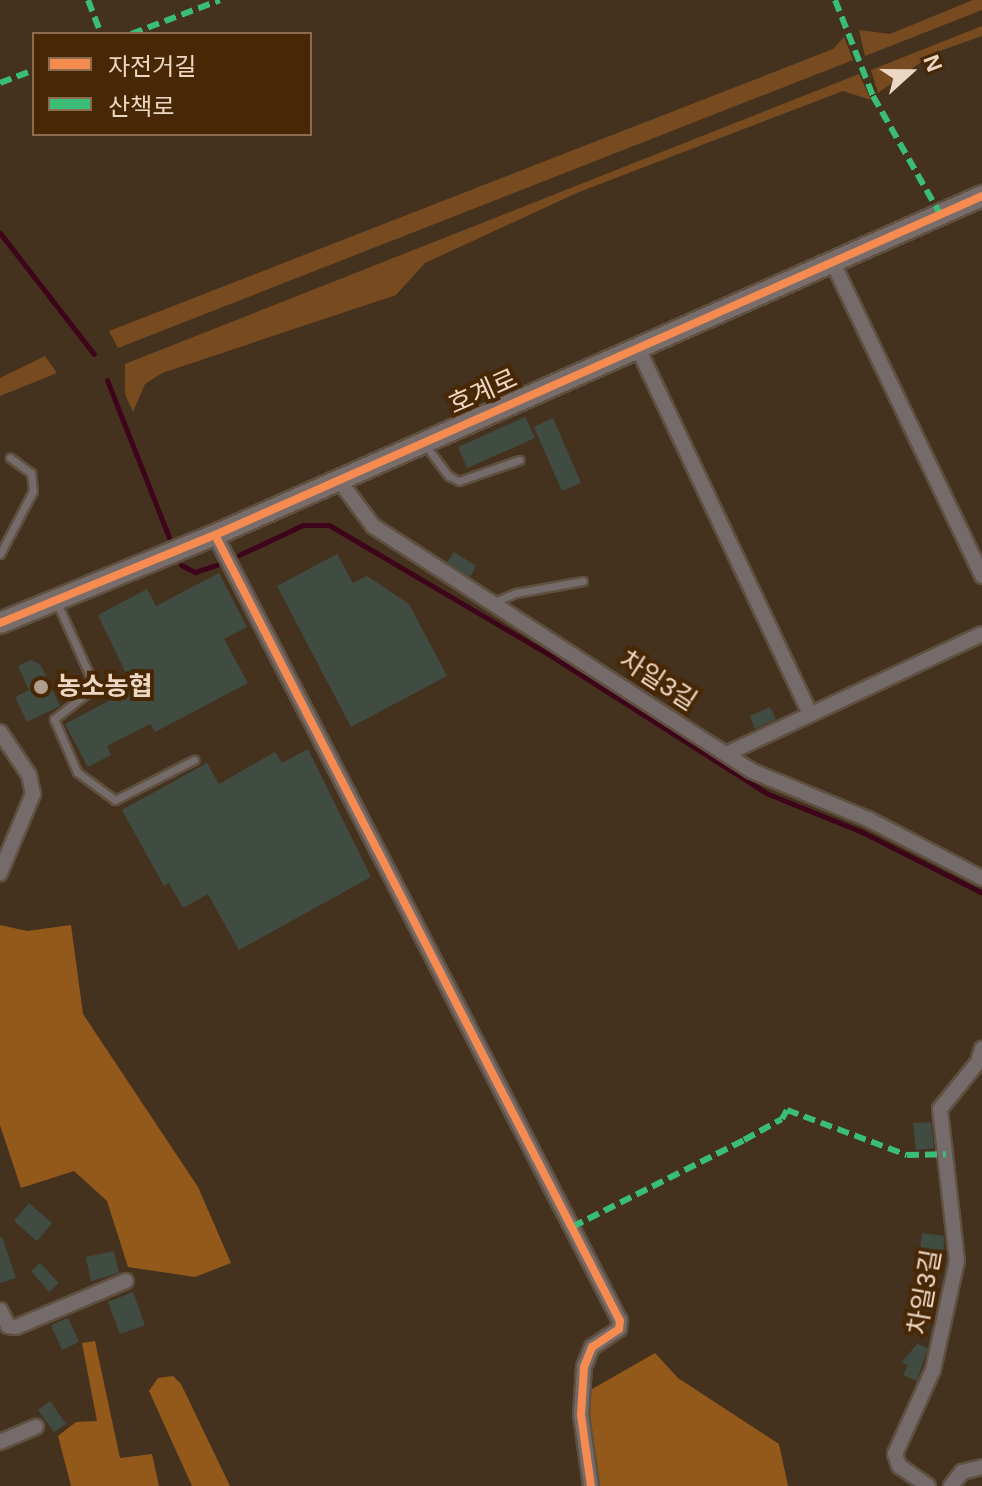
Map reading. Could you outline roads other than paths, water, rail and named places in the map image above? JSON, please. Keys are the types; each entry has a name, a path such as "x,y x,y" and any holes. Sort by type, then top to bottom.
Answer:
{"street":[{"name":"호계로","path":"0,623 57,603 215,535 982,196"},
{"path":"832,261 982,576"},
{"path":"637,346 810,713"},
{"name":"차일3길","path":"338,479 373,526 726,754 774,783 868,819 982,878"},
{"path":"215,535 620,1321 619,1329 592,1347 584,1367 581,1415 591,1486"},
{"path":"726,754 982,634"},
{"path":"0,732 29,775 33,794 0,873"},
{"name":"차일3길","path":"928,1486 899,1466 895,1454 933,1370 957,1261 940,1109 981,1059"},
{"path":"0,1310 8,1326 16,1327 126,1281"},
{"path":"0,1442 36,1427"},
{"path":"951,1486 962,1472 982,1467"}],"lane":[{"path":"423,441 449,476 459,481 519,460"},
{"path":"0,554 33,491 25,464 10,458"},
{"path":"491,604 516,593 583,581"},
{"path":"57,603 95,687 54,719 77,772 115,800 194,760"}],"waterway":[{"path":"0,233 94,354"},
{"path":"107,380 169,537"},
{"path":"239,555 303,525 329,525 548,654 766,793 862,832 982,893"},
{"path":"181,565 195,572 217,565"}],"place":[{"name":"농소농협","path":"41,687"}]}
